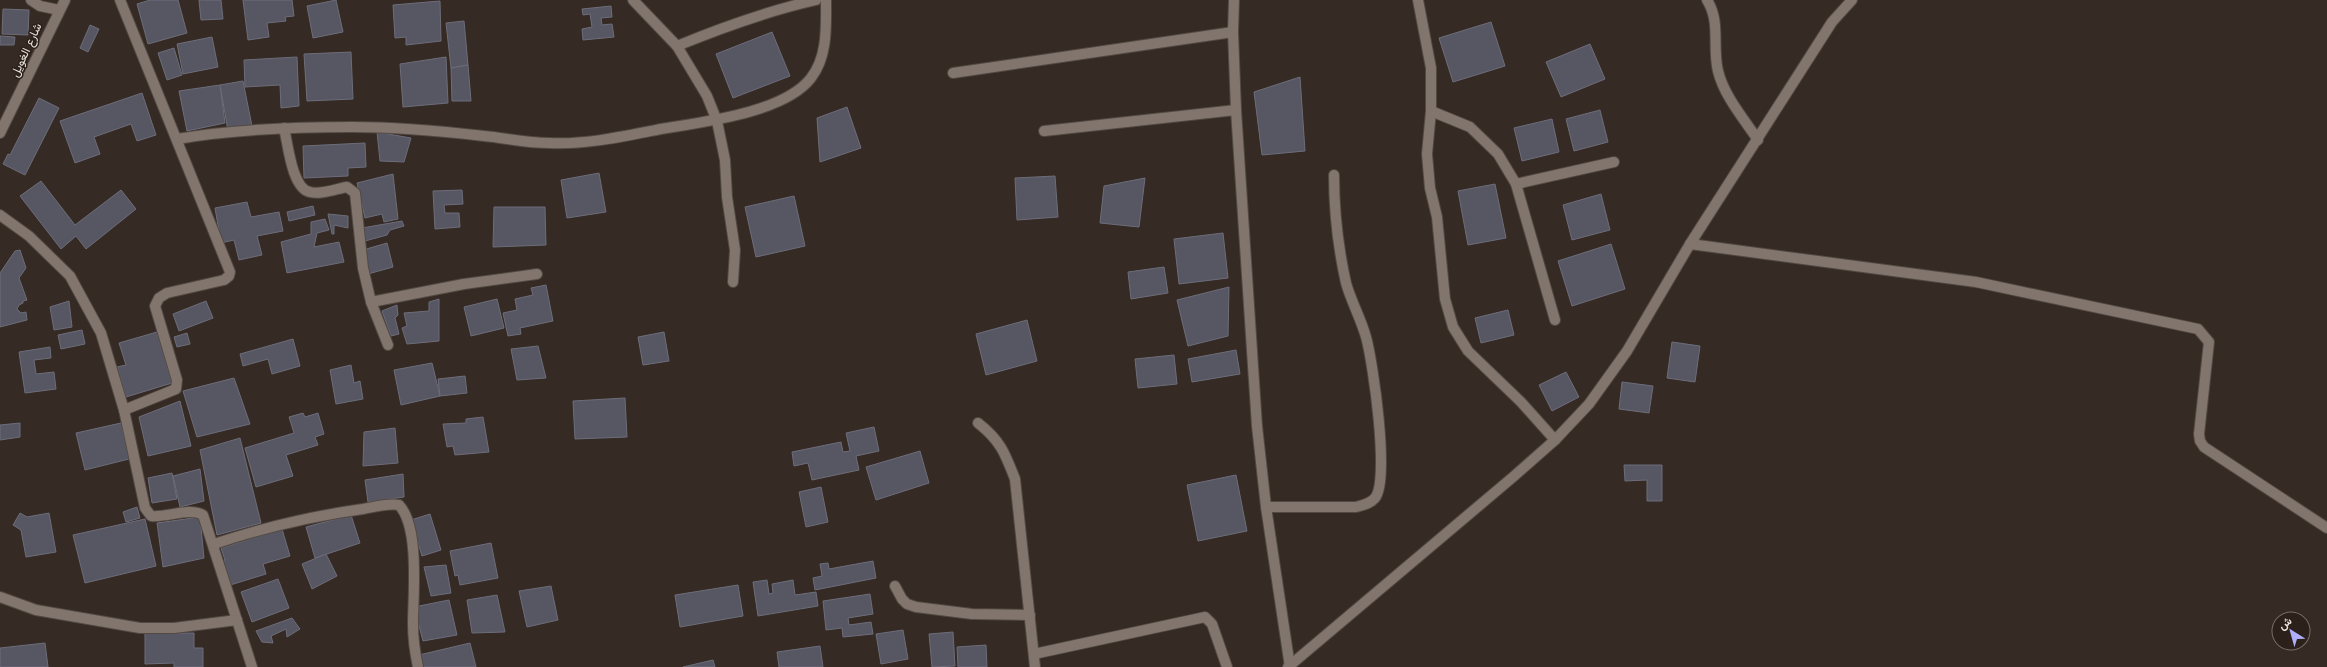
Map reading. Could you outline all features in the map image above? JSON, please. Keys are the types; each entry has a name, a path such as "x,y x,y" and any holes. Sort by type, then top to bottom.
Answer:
{"street":[{"path":"31,0 40,6 59,10"},
{"name":"شارع الغويل","path":"0,133 16,103 65,0"},
{"path":"120,0 230,272 229,276 224,280 167,293 159,298 155,306 178,387 172,392 124,410"},
{"path":"633,0 677,46 707,96 717,121 725,160 727,197 735,250 733,282"},
{"path":"677,46 730,25 777,9 816,0"},
{"path":"177,139 228,131 284,128 414,128 550,143 599,140 717,121 774,102 793,92 811,78 820,60 826,37 826,0"},
{"path":"1234,0 1233,32 1236,110 1257,426 1266,507 1289,666"},
{"path":"1418,0 1431,68 1431,111 1427,154 1430,188 1437,217 1445,299 1453,327 1468,351 1521,402 1555,440"},
{"path":"1707,0 1712,8 1715,21 1715,54 1718,72 1725,88 1758,140"},
{"path":"1289,666 1555,440 1589,404 1627,352 1690,244 1758,140 1832,22 1852,0"},
{"path":"953,73 1233,32"},
{"path":"1044,131 1236,110"},
{"path":"1431,111 1470,128 1498,154 1516,184 1555,320"},
{"path":"284,128 296,181 303,190 311,193 347,187 355,193 363,268 371,302 388,345"},
{"path":"1516,184 1614,162"},
{"path":"1266,507 1356,507 1367,504 1375,498 1382,474 1373,373 1366,337 1347,284 1339,245 1334,206 1334,175"},
{"path":"0,215 29,236 70,276 101,333 124,410 145,508 151,516 197,512 203,515 207,522 252,667"},
{"path":"1690,244 1976,282 2198,329 2208,342 2199,434 2200,441 2204,447 2327,528"},
{"path":"371,302 456,285 537,274"},
{"path":"978,423 994,436 1007,457 1014,479 1035,667"},
{"path":"214,544 296,521 347,511 399,504 405,514 411,538 414,561 414,649 418,667"},
{"path":"895,586 902,599 907,604 916,607 972,614 1030,615"},
{"path":"0,597 36,610 140,628 174,628 238,620"},
{"path":"1034,654 1205,617 1212,624 1227,667"}],"building":[{"path":"150,0 178,0 187,33 148,44 137,4"},
{"path":"199,0 221,0 223,19 201,20"},
{"path":"243,0 292,0 294,16 285,17 286,21 267,23 269,37 248,40"},
{"path":"336,0 343,32 313,38 307,6"},
{"path":"440,1 441,41 406,45 406,37 395,38 393,5"},
{"path":"611,6 612,17 601,18 602,25 612,24 614,37 583,40 582,29 592,27 590,14 583,15 582,9"},
{"path":"3,9 29,10 28,35 2,34"},
{"path":"464,21 468,65 451,68 446,23"},
{"path":"1491,22 1505,66 1453,82 1439,38"},
{"path":"90,25 99,29 88,52 80,48"},
{"path":"772,32 790,76 733,98 716,54"},
{"path":"0,36 15,37 14,45 0,45"},
{"path":"212,37 218,67 183,74 177,44"},
{"path":"1590,44 1605,79 1561,97 1546,62"},
{"path":"174,48 182,75 167,80 158,53"},
{"path":"351,52 353,99 307,101 304,54"},
{"path":"297,57 299,106 281,108 280,85 245,87 244,60"},
{"path":"446,57 448,103 403,107 400,64"},
{"path":"468,65 471,101 452,101 451,68"},
{"path":"1300,77 1305,151 1262,155 1254,92"},
{"path":"243,81 252,126 228,131 220,85"},
{"path":"220,85 225,123 187,131 179,91"},
{"path":"142,93 156,135 137,141 131,124 94,137 100,154 75,163 60,121"},
{"path":"39,98 59,108 25,175 3,164 8,154 10,155"},
{"path":"847,107 861,148 820,162 817,118"},
{"path":"1600,110 1608,142 1574,151 1566,119"},
{"path":"1552,119 1559,152 1522,161 1514,128"},
{"path":"377,132 411,138 404,162 380,161"},
{"path":"365,143 366,167 348,168 348,176 304,178 303,146"},
{"path":"599,173 606,212 567,218 561,180"},
{"path":"393,174 398,219 384,222 382,214 365,218 357,183"},
{"path":"1055,176 1058,217 1017,220 1015,178"},
{"path":"1145,178 1139,227 1100,223 1104,186"},
{"path":"41,181 75,225 121,190 136,209 86,249 76,236 61,249 20,196"},
{"path":"1495,184 1506,238 1468,245 1458,191"},
{"path":"462,190 463,204 444,205 445,213 459,213 460,227 435,229 433,191"},
{"path":"1601,194 1610,230 1572,240 1563,205"},
{"path":"794,196 805,246 756,257 745,207"},
{"path":"247,202 251,217 279,212 283,231 257,236 262,255 239,260 234,240 221,243 215,208"},
{"path":"313,206 315,215 289,221 287,212"},
{"path":"494,207 545,207 546,245 493,247"},
{"path":"328,214 348,216 348,228 334,225 334,234 332,234"},
{"path":"325,219 329,230 317,233 314,247 339,242 344,262 287,273 281,242 311,234 311,222"},
{"path":"402,221 404,226 390,230 387,235 365,241 362,228"},
{"path":"1223,233 1228,278 1179,284 1174,239"},
{"path":"387,243 393,267 368,274 363,250"},
{"path":"1611,244 1625,289 1572,306 1558,261"},
{"path":"20,250 26,268 19,278 27,300 23,301 17,309 21,313 26,312 27,320 0,327 0,273 15,251"},
{"path":"1164,267 1168,293 1131,299 1128,272"},
{"path":"546,285 553,321 520,328 521,334 508,336 503,313 517,310 515,299 533,295 531,288"},
{"path":"1229,287 1228,336 1188,346 1177,300"},
{"path":"439,299 439,341 407,344 402,328 407,326 404,313 429,311 429,302"},
{"path":"497,299 504,328 471,336 464,307"},
{"path":"69,301 72,327 54,330 50,307"},
{"path":"206,301 213,318 179,331 173,314"},
{"path":"397,305 398,315 395,318 399,334 391,336 382,311"},
{"path":"1508,310 1514,335 1481,343 1475,318"},
{"path":"1027,320 1037,361 986,375 976,334"},
{"path":"82,330 85,344 61,349 58,335"},
{"path":"157,332 172,383 126,397 117,367 126,365 119,343"},
{"path":"664,332 669,361 643,365 638,337"},
{"path":"187,333 190,344 177,347 174,337"},
{"path":"293,339 300,366 272,374 268,359 243,366 240,354"},
{"path":"1672,342 1700,346 1695,382 1667,378"},
{"path":"538,346 546,378 517,380 511,349"},
{"path":"50,347 51,358 34,360 36,374 54,372 56,389 25,393 19,352"},
{"path":"1236,350 1240,374 1192,382 1188,359"},
{"path":"1174,355 1177,384 1138,388 1135,359"},
{"path":"432,363 440,396 401,405 394,370"},
{"path":"351,365 354,383 360,381 363,399 336,404 330,370"},
{"path":"1566,372 1579,397 1552,411 1539,385"},
{"path":"465,376 467,393 440,396 438,379"},
{"path":"234,378 250,424 197,437 183,391"},
{"path":"1622,382 1653,386 1649,413 1619,409"},
{"path":"625,398 627,437 575,439 573,401"},
{"path":"180,401 191,446 148,456 139,417"},
{"path":"303,413 305,417 318,413 324,434 315,437 318,445 286,455 293,476 256,487 245,448 294,433 289,417"},
{"path":"483,417 489,452 455,455 453,446 447,447 443,424 466,423 466,419"},
{"path":"20,423 20,437 0,440 0,425"},
{"path":"121,423 129,459 85,470 76,433"},
{"path":"874,427 879,451 856,456 859,470 812,480 808,463 794,466 792,452 841,442 843,452 850,451 846,433"},
{"path":"395,428 398,463 363,466 364,432"},
{"path":"240,438 261,523 217,535 200,450"},
{"path":"920,451 929,483 876,500 866,467"},
{"path":"1624,465 1662,465 1662,501 1647,501 1647,480 1625,481"},
{"path":"200,469 204,501 180,507 173,476"},
{"path":"172,473 177,499 152,503 148,478"},
{"path":"403,474 404,497 368,502 365,480"},
{"path":"1236,475 1247,531 1198,541 1187,485"},
{"path":"821,487 828,522 806,527 799,492"},
{"path":"137,507 140,518 126,522 123,512"},
{"path":"20,513 27,517 49,513 56,552 26,557 21,530 13,525"},
{"path":"430,514 441,550 422,556 411,520"},
{"path":"351,515 360,543 315,558 306,527"},
{"path":"200,517 204,558 163,567 157,523"},
{"path":"145,519 156,566 85,583 73,535"},
{"path":"282,529 290,556 263,564 266,574 227,586 219,562 225,560 221,548"},
{"path":"491,543 498,578 460,585 458,575 455,576 450,551"},
{"path":"326,554 337,576 312,589 302,564"},
{"path":"873,561 876,578 815,590 813,578 822,576 820,564 828,563 829,569"},
{"path":"446,565 451,593 431,596 424,567"},
{"path":"278,579 289,608 252,622 241,592"},
{"path":"767,580 769,594 773,593 772,584 793,580 795,595 816,592 818,606 758,616 753,582"},
{"path":"738,585 743,616 680,627 675,595"},
{"path":"551,586 558,620 527,627 519,591"},
{"path":"870,594 873,614 848,618 849,625 871,622 873,634 843,637 842,628 826,630 823,601"},
{"path":"497,595 505,632 472,633 467,600"},
{"path":"449,600 457,635 423,641 414,607"},
{"path":"292,618 300,629 287,637 286,629 271,636 273,643 262,642 256,631"},
{"path":"903,630 908,659 881,664 876,634"},
{"path":"953,632 955,666 932,667 929,634"},
{"path":"145,633 194,633 194,648 203,648 203,667 174,667 174,663 145,664"},
{"path":"45,643 48,667 0,667 0,648"},
{"path":"470,643 476,667 422,667 419,655"},
{"path":"986,645 987,667 958,667 957,647"},
{"path":"820,646 823,667 779,667 777,652"},
{"path":"713,660 715,667 683,667"}]}
